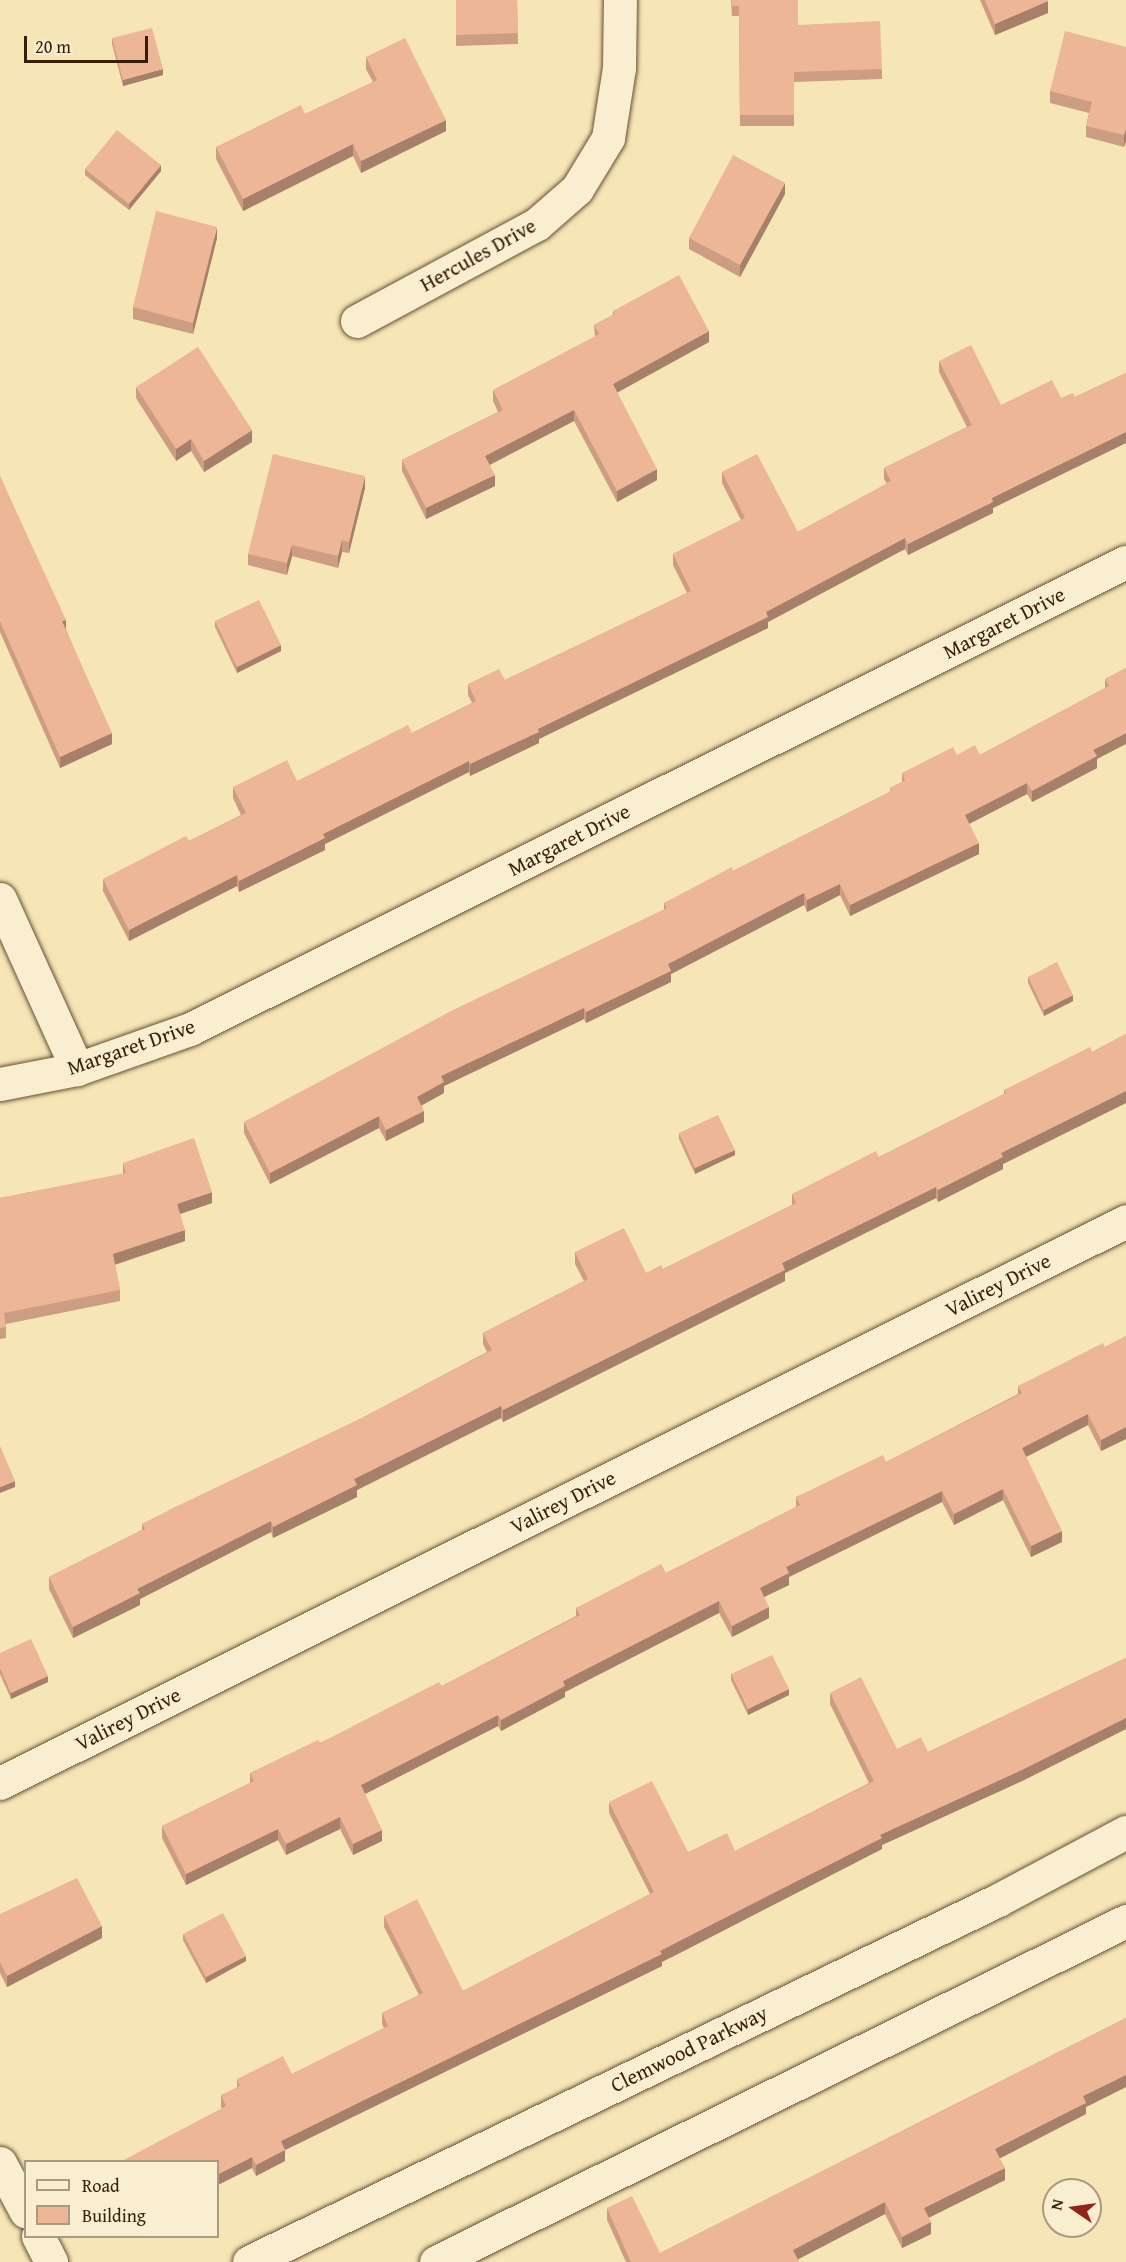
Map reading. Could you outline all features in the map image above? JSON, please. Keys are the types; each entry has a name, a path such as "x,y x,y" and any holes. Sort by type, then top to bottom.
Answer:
{"street":[{"name":"Hercules Drive","path":"357,321 537,224 577,189 608,138 619,68 620,0"},
{"name":"Margaret Drive","path":"0,1084 77,1069 190,1029 1126,562"},
{"path":"0,899 77,1069"},
{"name":"Valirey Drive","path":"0,1783 1126,1221"},
{"name":"Clemwood Parkway","path":"249,2262 998,1900 1126,1832"},
{"path":"436,2262 1126,1921"},
{"path":"0,2163 24,2208"},
{"path":"39,2238 51,2262"}],"building":[{"path":"456,0 517,0 518,33 456,35"},
{"path":"732,0 798,0 798,25 880,21 882,69 794,72 794,115 740,115 739,6 732,6"},
{"path":"985,0 1048,0 1048,1 995,24"},
{"path":"152,28 163,69 123,80 112,38"},
{"path":"1065,31 1126,47 1126,129 1124,135 1086,126 1092,102 1050,91"},
{"path":"405,38 446,120 361,161 353,144 243,199 216,147 301,105 305,114 377,80 366,57"},
{"path":"117,130 161,165 129,204 85,169"},
{"path":"733,155 785,183 740,265 689,238"},
{"path":"156,211 217,227 193,323 133,307"},
{"path":"679,275 709,331 613,384 657,469 617,491 574,410 485,456 495,475 426,508 402,460 503,410 493,390 599,334 594,325 615,314 613,311"},
{"path":"971,345 1001,405 1052,380 1061,398 1073,393 1075,397 1126,373 1126,432 992,498 993,502 908,544 905,538 766,612 768,617 538,729 539,732 470,764 469,761 323,834 325,838 239,881 237,875 129,930 103,879 186,836 189,841 246,813 233,787 287,760 297,781 408,725 412,733 476,701 468,684 499,669 505,680 691,591 673,554 745,518 722,472 757,454 798,532 891,481 884,468 972,425 939,361"},
{"path":"198,347 252,430 204,461 191,439 176,449 136,387"},
{"path":"273,454 365,476 349,542 342,540 338,556 292,545 287,563 248,554"},
{"path":"0,476 66,620 62,621 112,733 60,757 0,621"},
{"path":"259,600 281,645 237,667 215,621"},
{"path":"1126,668 1126,733 1093,750 1097,756 1032,791 1027,783 965,815 979,843 850,905 840,884 807,900 804,893 668,964 671,971 586,1012 584,1008 441,1076 444,1082 417,1097 424,1111 386,1130 379,1116 270,1173 244,1122 453,1010 667,908 664,903 732,867 733,871 891,791 890,788 905,780 902,773 953,747 957,755 975,745 980,755 1109,686 1105,679"},
{"path":"1057,962 1073,995 1044,1010 1028,977"},
{"path":"1126,1034 1126,1091 1001,1153 1003,1157 938,1190 936,1187 782,1263 785,1270 503,1410 501,1406 354,1479 357,1485 273,1527 271,1521 137,1589 140,1593 73,1627 49,1577 145,1529 142,1524 175,1507 360,1419 492,1350 483,1333 588,1279 575,1252 624,1228 646,1273 661,1265 663,1269 796,1203 792,1194 876,1151 879,1157 1006,1093 1004,1090 1090,1047 1092,1052"},
{"path":"718,1115 735,1150 695,1168 679,1133"},
{"path":"194,1138 212,1192 177,1204 185,1230 113,1254 120,1290 4,1313 6,1327 0,1328 0,1198 126,1173 123,1163"},
{"path":"1126,1336 1126,1427 1101,1440 1088,1414 1022,1448 1062,1531 1031,1546 1003,1489 954,1514 942,1491 786,1567 789,1573 760,1588 769,1607 732,1626 719,1601 563,1681 565,1686 501,1720 498,1715 361,1785 382,1830 353,1844 340,1817 286,1844 278,1829 186,1874 162,1826 254,1781 250,1773 318,1740 320,1743 439,1682 442,1686 580,1615 576,1608 661,1564 666,1573 800,1505 796,1497 883,1455 886,1462 1022,1393 1018,1386 1103,1343 1105,1347"},
{"path":"0,1446 15,1481 0,1487"},
{"path":"31,1639 48,1676 11,1693 0,1668 0,1653"},
{"path":"772,1655 789,1689 748,1709 731,1674"},
{"path":"1126,1658 1126,1718 1022,1770 880,1835 882,1838 660,1951 662,1954 281,2141 285,2150 256,2165 252,2157 219,2174 219,2160 124,2160 226,2106 221,2095 240,2086 237,2079 283,2056 292,2074 388,2026 382,2013 423,1993 384,1916 417,1899 463,1991 654,1892 609,1802 652,1781 688,1852 727,1833 735,1851 874,1781 830,1693 861,1677 897,1749 921,1737 928,1752"},
{"path":"77,1878 102,1926 7,1976 0,1962 0,1914"},
{"path":"223,1913 246,1956 206,1977 183,1934"},
{"path":"1126,2018 1126,2075 1083,2096 1086,2103 995,2149 1005,2168 924,2208 931,2222 902,2237 885,2202 793,2250 799,2262 631,2262 607,2208 632,2196 660,2253"}]}
